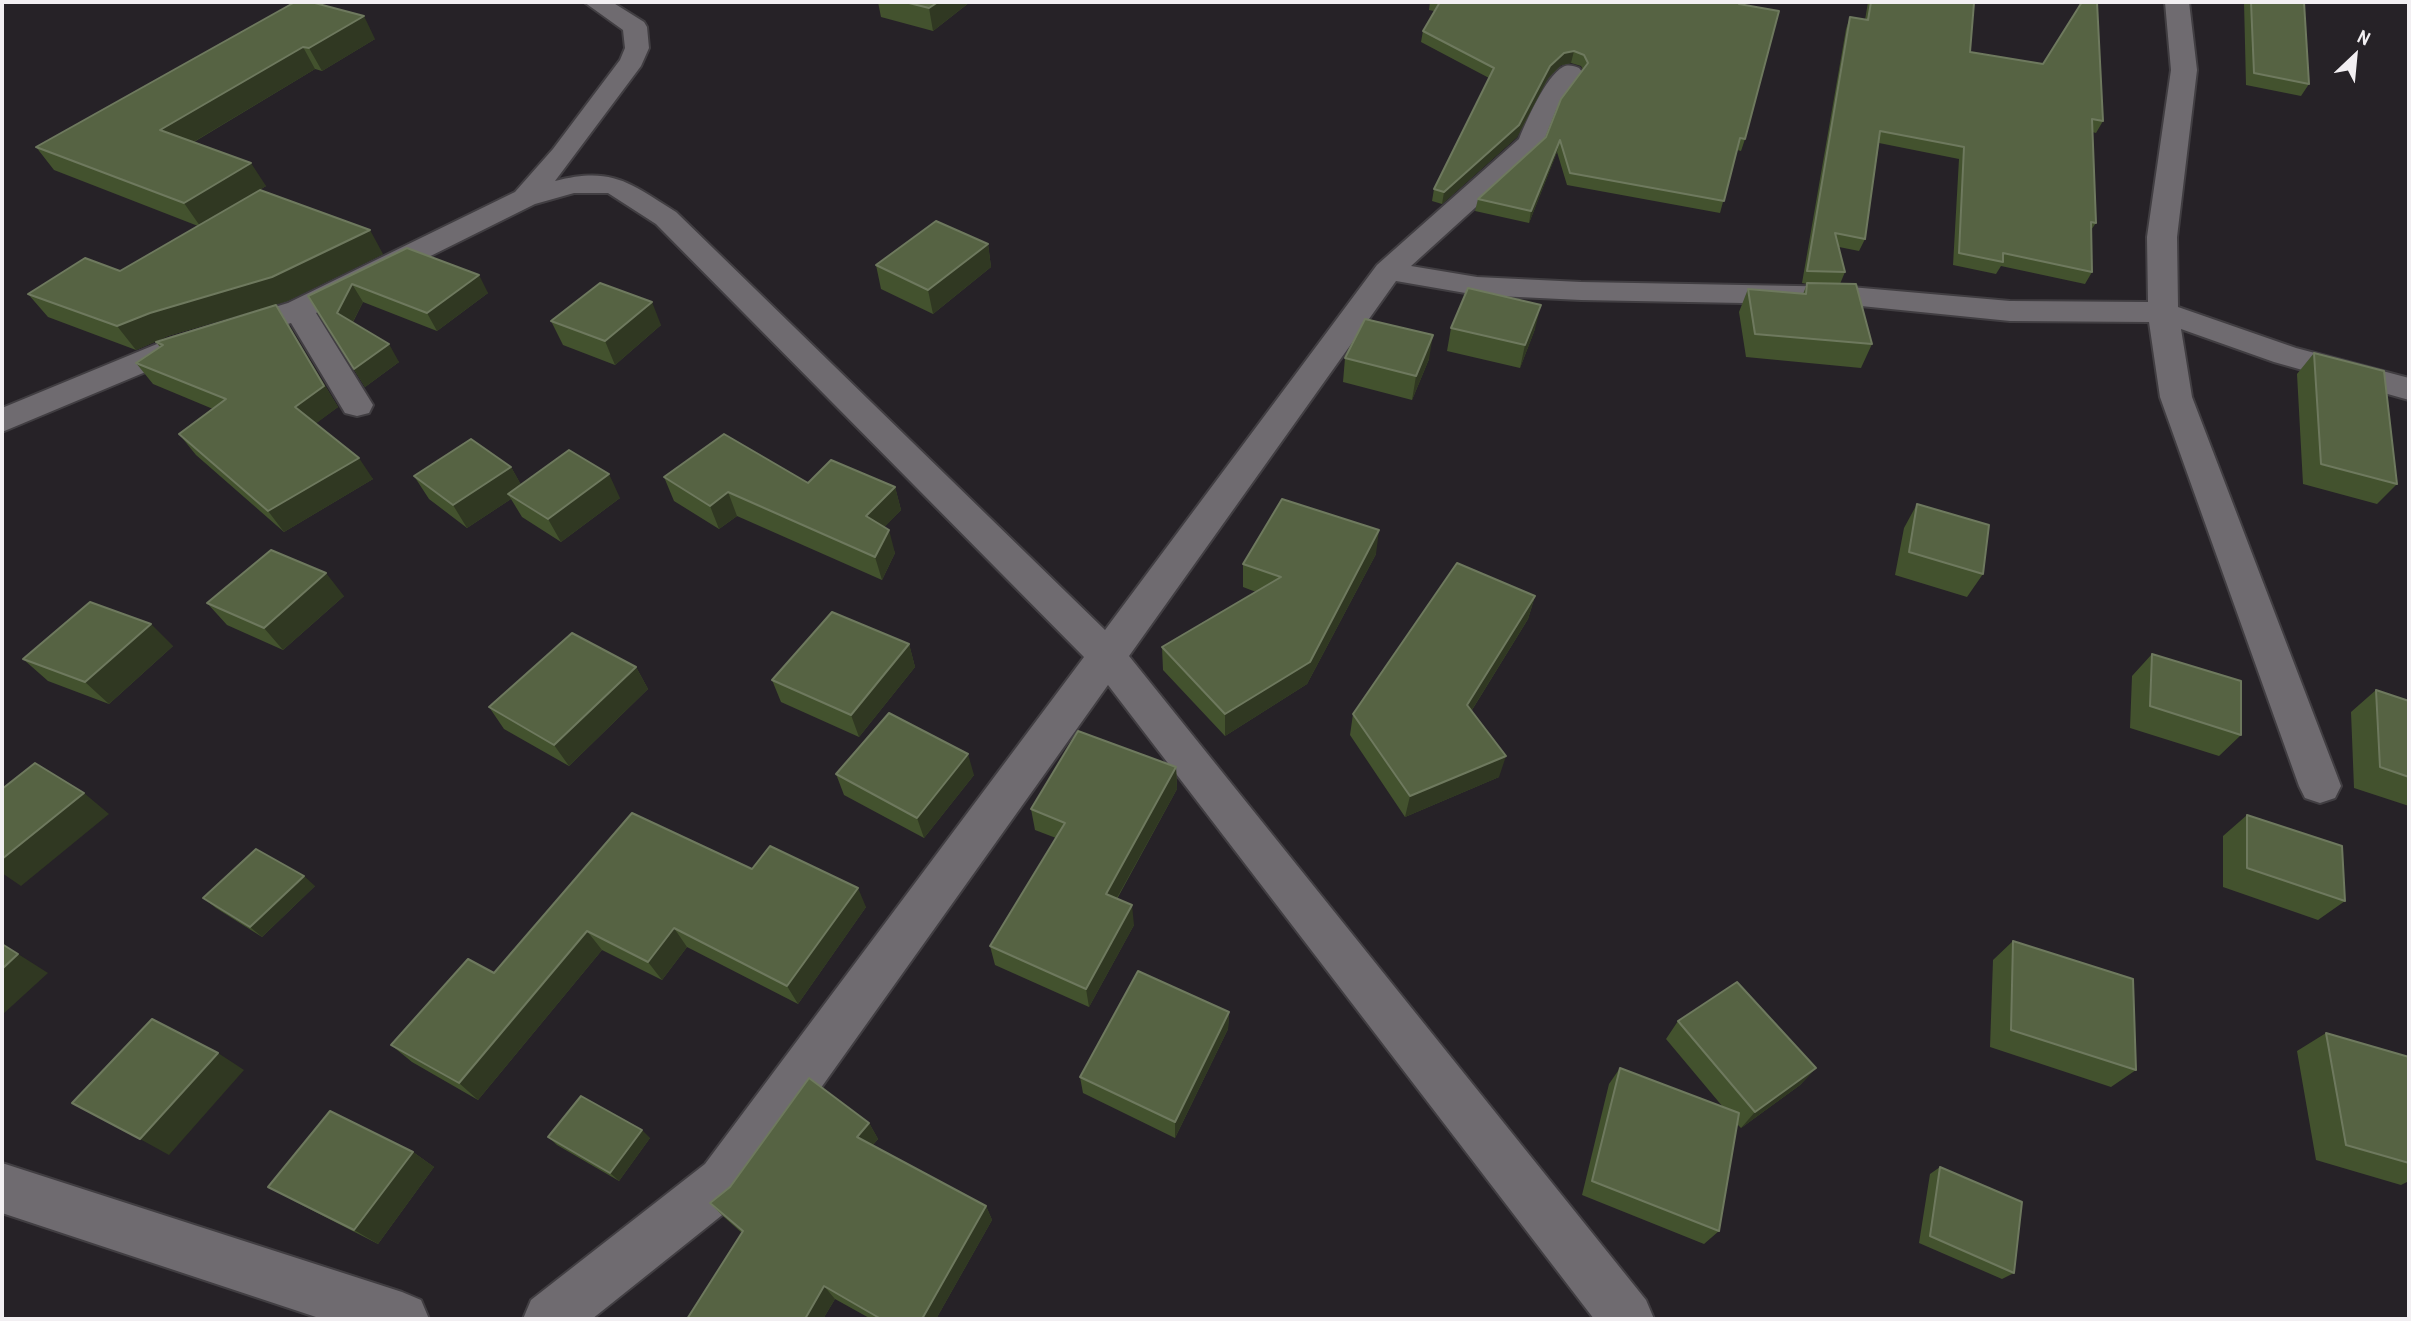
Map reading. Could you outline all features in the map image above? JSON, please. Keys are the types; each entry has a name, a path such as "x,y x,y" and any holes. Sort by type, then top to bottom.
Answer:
{"street":[{"path":"525,198 563,155 632,61 637,48 635,27 596,2"},
{"path":"2177,2 2184,70 2162,237 2163,312 2176,397 2320,786"},
{"path":"550,1319 723,1182 1388,271 1531,142 1543,110 1570,73"},
{"path":"2,421 180,346 299,310 525,198 573,185 614,185 666,218 1107,656 1627,1319"},
{"path":"1388,271 1477,286 1595,292 1851,296 2010,311 2163,312 2285,355 2409,389"},
{"path":"299,310 357,405"},
{"path":"2,1188 402,1319"}],"building":[{"path":"295,2 311,2 364,16 309,48 303,47 160,130 251,163 184,203 36,147"},
{"path":"905,2 938,2 929,8"},
{"path":"1440,2 1739,2 1779,11 1745,139 1740,138 1724,201 1570,173 1560,140 1531,211 1478,199 1546,137 1561,99 1588,63 1584,55 1574,51 1564,53 1550,66 1519,125 1444,192 1434,189 1494,68 1423,31"},
{"path":"1871,2 1974,3 1970,52 2043,64 2082,2 2097,2 2103,121 2092,119 2096,223 2091,222 2092,272 2003,253 2003,262 1959,253 1964,147 1880,131 1865,239 1835,233 1845,272 1807,271 1850,17 1868,20"},
{"path":"2251,2 2304,2 2309,84 2254,73"},
{"path":"260,190 370,230 272,277 150,313 117,326 28,294 85,258 120,271"},
{"path":"936,221 988,244 928,290 876,265"},
{"path":"407,248 479,275 427,313 352,284 337,313 389,344 354,369 308,296"},
{"path":"600,283 652,302 605,341 551,321"},
{"path":"1807,283 1856,284 1872,344 1755,334 1748,289 1806,294"},
{"path":"1468,288 1541,305 1525,345 1451,328"},
{"path":"276,305 324,386 295,407 359,458 268,511 179,434 226,399 136,363 163,345 156,342"},
{"path":"1365,319 1433,335 1416,376 1345,358"},
{"path":"2314,353 2384,371 2397,484 2321,464"},
{"path":"724,434 808,483 831,460 895,487 866,516 889,530 875,557 728,492 710,506 664,477"},
{"path":"471,439 511,467 453,505 414,476"},
{"path":"569,450 609,474 548,519 508,494"},
{"path":"1282,499 1379,530 1310,662 1225,714 1162,647 1281,577 1243,564"},
{"path":"1917,504 1989,525 1983,574 1909,552"},
{"path":"271,550 326,573 264,628 207,603"},
{"path":"1457,563 1535,596 1467,705 1506,756 1410,796 1353,714"},
{"path":"90,602 151,624 85,682 23,659"},
{"path":"832,612 909,644 851,715 772,680"},
{"path":"572,633 636,667 554,745 489,707"},
{"path":"2152,654 2241,681 2241,735 2150,706"},
{"path":"2376,690 2409,701 2409,777 2380,767"},
{"path":"889,713 968,754 917,818 836,774"},
{"path":"1078,731 1176,767 1106,894 1132,905 1086,989 990,946 1065,823 1031,809"},
{"path":"35,763 84,793 2,859 2,789"},
{"path":"632,813 752,869 770,846 858,888 787,986 674,928 648,962 587,931 459,1083 391,1045 468,959 494,973"},
{"path":"2247,815 2342,846 2345,901 2247,868"},
{"path":"256,849 304,876 250,927 203,898"},
{"path":"2013,941 2133,979 2136,1070 2011,1030"},
{"path":"2,944 18,954 2,969"},
{"path":"1138,971 1229,1012 1175,1122 1080,1077"},
{"path":"1737,982 1816,1068 1755,1112 1678,1021"},
{"path":"152,1019 218,1053 140,1139 72,1103"},
{"path":"2326,1033 2409,1057 2409,1163 2346,1145"},
{"path":"1620,1068 1739,1113 1719,1231 1592,1181"},
{"path":"809,1078 869,1123 857,1137 986,1206 922,1319 881,1319 824,1286 805,1319 687,1319 743,1231 710,1203 730,1187"},
{"path":"581,1096 642,1130 610,1173 548,1137"},
{"path":"330,1111 413,1152 354,1230 268,1187"},
{"path":"1940,1167 2022,1202 2014,1273 1930,1236"}]}
